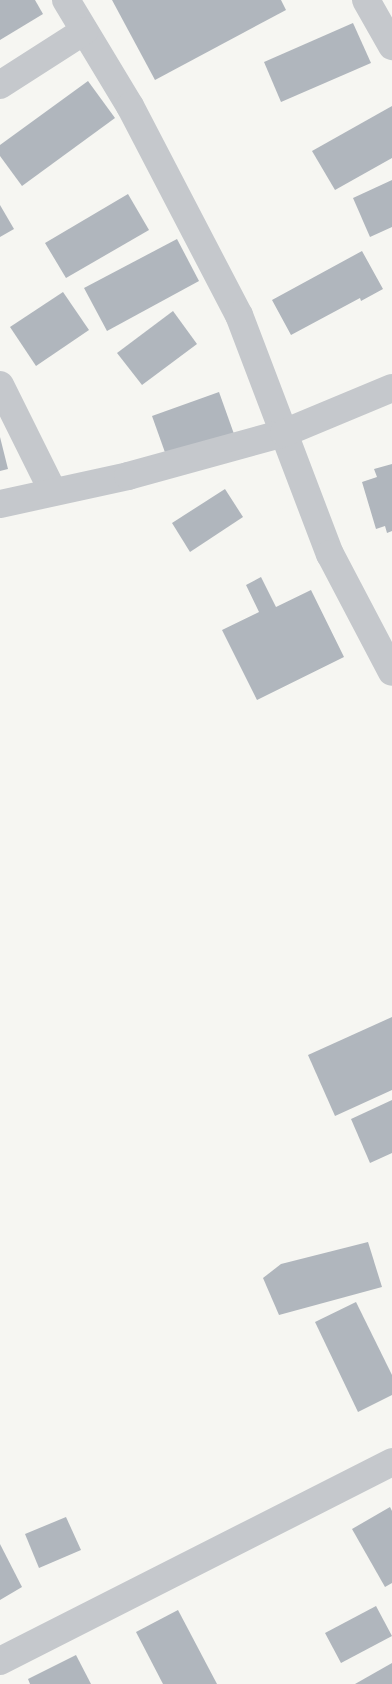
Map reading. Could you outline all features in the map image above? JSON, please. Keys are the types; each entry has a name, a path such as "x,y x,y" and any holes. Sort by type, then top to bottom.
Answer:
{"street":[{"path":"366,0 392,46"},
{"path":"0,85 77,10 130,106 239,315 330,554 392,672"},
{"path":"0,385 53,492"},
{"path":"0,504 128,476 284,433 392,388"},
{"path":"0,1661 392,1462"}],"building":[{"path":"0,0 35,0 43,14 0,40"},
{"path":"112,0 281,0 286,10 155,80"},
{"path":"353,23 371,63 281,102 264,62"},
{"path":"88,81 115,118 22,186 0,156 0,145"},
{"path":"392,106 392,158 335,190 312,151"},
{"path":"392,180 392,227 370,237 353,198"},
{"path":"128,194 149,230 66,278 45,243"},
{"path":"0,205 14,229 0,237"},
{"path":"177,239 199,281 107,331 84,288"},
{"path":"362,251 383,289 361,301 360,298 291,335 272,300"},
{"path":"63,292 89,330 36,366 10,327"},
{"path":"173,311 197,344 142,385 117,353"},
{"path":"219,392 234,434 167,458 152,416"},
{"path":"0,437 8,469 0,471"},
{"path":"392,464 392,531 387,533 385,526 376,529 362,482 377,477 374,469"},
{"path":"225,489 243,517 190,552 172,523"},
{"path":"261,577 276,607 311,590 344,657 257,700 222,630 259,612 246,585"},
{"path":"392,1017 392,1090 335,1116 308,1055"},
{"path":"392,1100 392,1153 370,1163 351,1119"},
{"path":"368,1242 382,1287 279,1315 263,1278 281,1264"},
{"path":"356,1302 392,1375 392,1395 358,1412 315,1322"},
{"path":"390,1507 392,1511 392,1583 385,1587 352,1529"},
{"path":"66,1517 81,1550 39,1568 25,1534"},
{"path":"0,1544 22,1587 0,1600"},
{"path":"376,1606 392,1636 341,1663 325,1633"},
{"path":"178,1610 217,1684 163,1684 136,1632"},
{"path":"76,1655 91,1684 30,1684 28,1679"},
{"path":"392,1663 392,1684 355,1684"}]}
